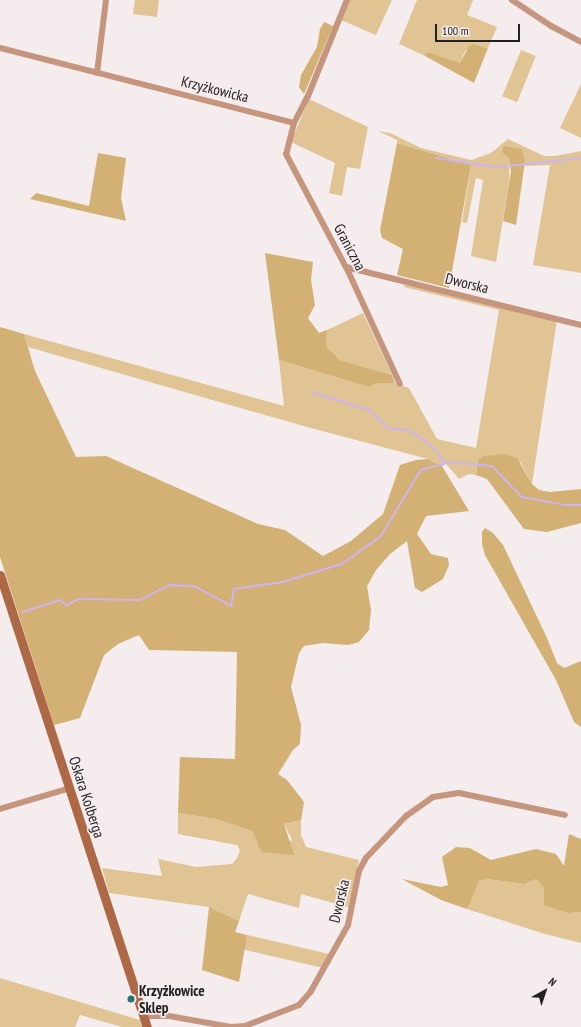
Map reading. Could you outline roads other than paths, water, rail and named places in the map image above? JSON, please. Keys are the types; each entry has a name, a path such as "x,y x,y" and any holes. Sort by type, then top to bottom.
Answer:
{"main road":[{"name":"Oskara Kolberga","path":"0,575 147,1027"}],"street":[{"path":"97,73 106,0"},
{"path":"294,122 308,96 347,0"},
{"path":"512,0 551,26 581,42"},
{"name":"Krzyżkowicka","path":"0,48 294,122"},
{"name":"Graniczna","path":"294,122 286,154 346,267 400,384"},
{"name":"Dworska","path":"346,267 581,325"},
{"path":"0,809 70,788"},
{"name":"Dworska","path":"144,1016 169,1016 231,1026 245,1026 299,1005 311,991 348,925 359,871 366,858 406,816 433,797 459,793 565,815"}],"waterway":[{"path":"436,158 498,167 581,158"},
{"path":"312,392 370,410 388,428 408,430 435,449 445,463"},
{"path":"23,612 60,600 67,605 79,599 140,600 170,585 196,587 231,606 234,589 283,582 342,564 381,536 421,470 450,462 492,466 522,497 566,505 581,505"}],"place":[{"name":"Krzyżkowice Sklep","path":"131,999"}]}
